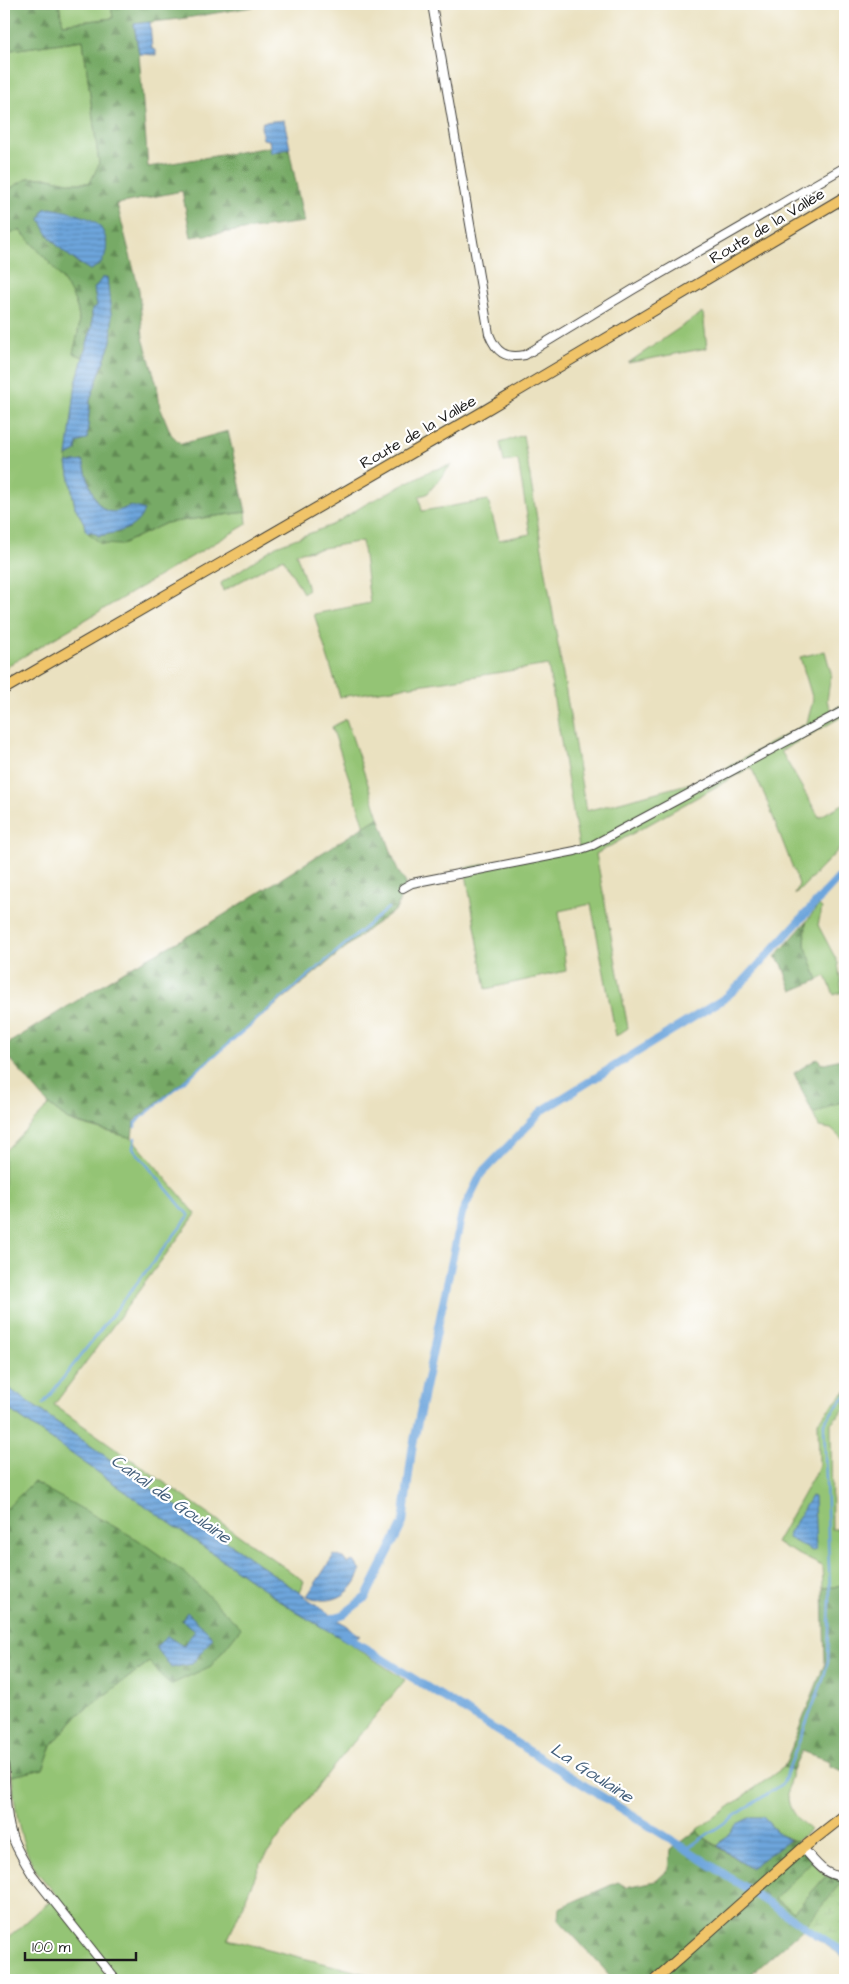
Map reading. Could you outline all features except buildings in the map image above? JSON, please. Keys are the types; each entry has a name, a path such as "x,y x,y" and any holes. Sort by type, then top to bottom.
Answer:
{"main road":[{"name":"Route de la Vallée","path":"4,690 845,197"},
{"path":"655,1980 803,1848 845,1815"}],"street":[{"path":"432,4 489,334 494,347 514,357 525,355 634,289 845,167"},
{"path":"403,888 412,884 575,851 593,845 845,710"},
{"path":"4,1765 8,1810 13,1838 22,1858 32,1874 116,1980"},
{"path":"803,1848 826,1872 840,1877 845,1876"}],"green space":[{"path":"4,4 59,4 63,24 113,18 111,4 270,4 180,19 134,24 139,54 148,167 270,147 272,153 289,149 304,222 191,237 182,191 117,204 139,290 143,338 157,385 160,407 171,434 181,444 228,431 246,512 166,523 120,545 101,544 88,533 91,531 99,536 130,528 129,506 114,512 107,511 101,507 92,493 83,461 67,463 67,456 76,451 77,443 87,439 90,400 111,341 107,277 95,289 97,306 92,310 92,326 83,357 73,353 78,335 78,310 66,285 48,261 20,230 4,236 4,192 28,178 49,178 72,183 90,183 99,164 83,40 4,51","holes":["44,225 99,226 107,242 80,265 54,242"]},
{"path":"59,4 111,4 113,18 62,24"},
{"path":"83,40 99,164 90,183 72,183 49,178 28,178 4,192 4,51"},
{"path":"20,230 58,273 73,297 78,310 79,327 74,353 83,357 76,383 67,463 75,507 84,523 85,529 120,545 166,523 246,512 247,524 4,668 4,236"},
{"path":"703,312 707,348 628,363"},
{"path":"523,435 586,811 706,779 807,723 813,700 800,657 825,651 831,673 827,701 832,711 845,703 845,715 781,751 819,817 843,804 845,809 845,843 795,895 799,884 765,796 751,767 596,854 628,1028 616,1036 591,904 559,911 566,971 486,989 465,868 579,847 548,665 340,697 314,614 370,603 362,541 296,553 308,589 303,593 283,558 223,591 221,583 276,546 332,525 366,504 430,471 451,465 427,494 419,496 422,511 488,500 499,540 530,534 518,460 504,462 500,443"},
{"path":"346,719 379,817 365,827 332,727"},
{"path":"379,817 398,871 406,883 396,910 371,927 134,1121 132,1138 68,1120 49,1105 4,1052 4,1046 131,967 206,926"},
{"path":"819,905 822,908 818,925 838,963 842,992 834,995 826,976 818,980 805,945 806,922"},
{"path":"806,922 805,945 818,980 792,991 782,964 775,957"},
{"path":"818,1058 821,1064 845,1058 845,1100 813,1114 794,1073"},
{"path":"845,1100 845,1142 831,1129 819,1127 813,1114"},
{"path":"49,1105 68,1120 132,1138 196,1214 54,1405 304,1581 300,1593 4,1385 4,1152"},
{"path":"845,1391 845,1408 831,1423 832,1529 845,1529 845,1586 823,1588 822,1566 776,1543 819,1466 818,1421"},
{"path":"4,1406 296,1612 346,1641 405,1680 329,1772 261,1863 228,1939 390,1980 4,1980 4,1942 45,1905 58,1897 38,1873 26,1851 19,1826 12,1776 43,1769 52,1745 78,1715 149,1662 59,1497 34,1482 4,1511"},
{"path":"33,1482 137,1539 186,1574 241,1628 211,1666 170,1685 149,1662 78,1715 52,1745 43,1769 12,1776 4,1725 4,1511"},
{"path":"845,1586 845,1639 843,1639 840,1665 842,1673 845,1674 845,1772 830,1766 830,1761 802,1751 793,1770 784,1767 825,1663 823,1588"},
{"path":"784,1767 793,1770 789,1784 789,1805 797,1818 810,1830 797,1841 782,1835 763,1817 737,1824 718,1846 700,1835 697,1830"},
{"path":"697,1830 700,1835 750,1868 789,1840 797,1841 812,1861 775,1899 794,1912 826,1876 845,1879 803,1929 745,1980 614,1980 558,1919 559,1908 618,1882 626,1887 656,1881 669,1869 671,1850"},
{"path":"812,1861 826,1876 794,1912 774,1899"},
{"path":"845,1879 845,1958 803,1929"}],"water":[{"path":"150,22 152,49 156,50 156,55 139,54 134,24"},
{"path":"284,120 290,148 271,153 269,140 263,139 261,126 263,122"},
{"path":"51,208 92,220 101,228 106,239 106,250 105,256 98,265 90,270 55,243 40,219 44,209"},
{"path":"107,277 112,322 111,341 90,400 87,439 77,443 76,451 67,456 76,383 92,326 92,309 97,306 94,289 102,278"},
{"path":"83,461 93,495 103,509 110,512 130,507 144,510 137,522 126,529 113,533 99,536 91,531 88,533 75,507 67,463"},
{"path":"4,1385 361,1636 346,1641 296,1612 4,1406"},
{"path":"811,1496 814,1497 816,1550 812,1551 788,1538"},
{"path":"334,1555 343,1558 347,1563 354,1561 361,1571 353,1587 340,1597 333,1599 324,1600 307,1596"},
{"path":"187,1612 213,1637 192,1664 171,1668 156,1647 167,1636 183,1646 195,1631 182,1620"},
{"path":"751,1817 763,1817 776,1831 789,1840 750,1868 718,1846 737,1824"}],"waterway":[{"path":"325,1621 344,1614 366,1597 403,1523 412,1450 462,1213 481,1174 543,1110 725,998 742,983 845,871"},
{"path":"135,1127 135,1123 388,908"},
{"path":"43,1404 189,1216 133,1148 135,1138"},
{"path":"686,1849 783,1783 823,1680 828,1661 830,1596 824,1422 845,1396"},
{"name":"La Goulaine","path":"344,1635 686,1849 845,1953"}],"water label":[{"name":"Canal de Goulaine","path":"171,1499"}]}
